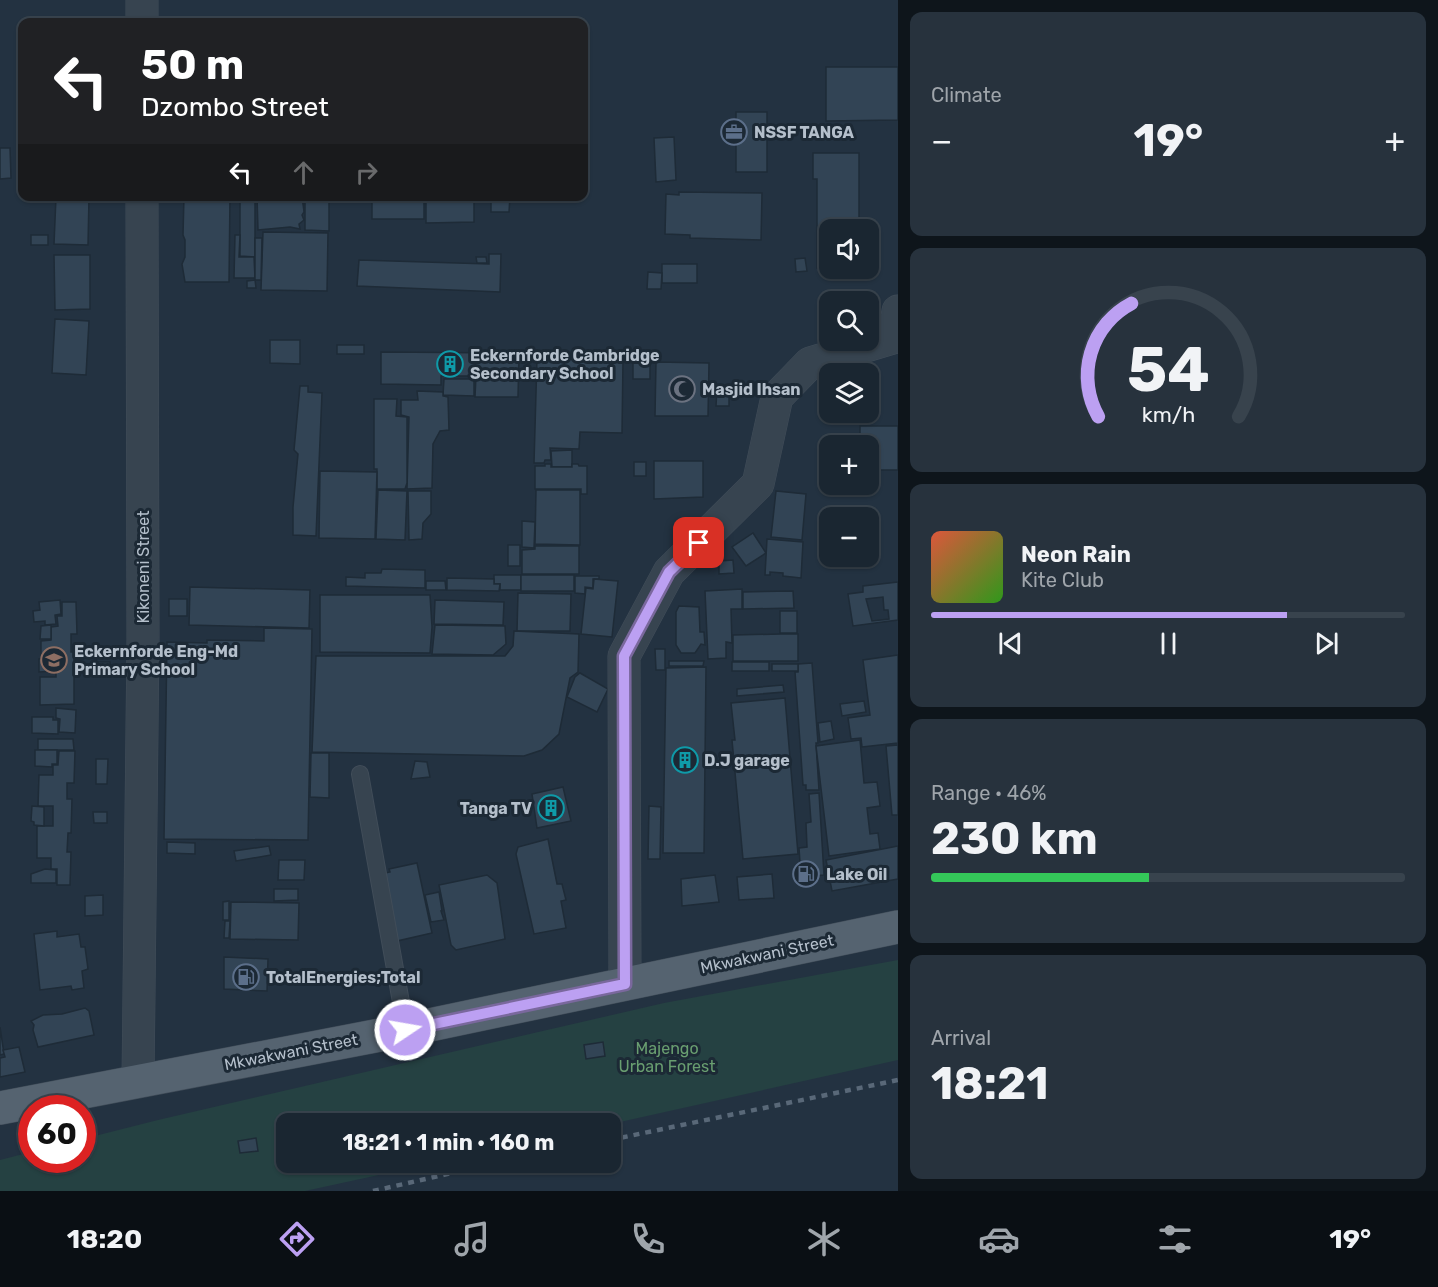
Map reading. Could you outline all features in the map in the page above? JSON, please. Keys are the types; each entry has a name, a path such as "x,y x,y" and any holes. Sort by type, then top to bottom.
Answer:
{"main road":[{"name":"Mkwakwani Street","path":"0,1108 405,1030 898,927"}],"street":[{"path":"142,0 142,18"},
{"name":"Kikoneni Street","path":"138,1081 143,640 142,201"},
{"path":"625,984 624,656 669,572 758,484 777,397 810,363 893,338 898,311"}],"lane":[{"path":"360,774 405,1030"}],"green space":[{"name":"Majengo Urban Forest","path":"898,960 898,1060 621,1122 621,1113 276,1113 276,1173 388,1173 305,1191 0,1191 0,1160 18,1155 18,1173 96,1173 96,1136 664,1003"}],"building":[{"path":"826,67 898,67 898,120 826,121"},
{"path":"736,112 767,112 767,172 736,172"},
{"path":"674,137 676,180 656,182 654,138"},
{"path":"0,148 10,148 11,178 0,179"},
{"path":"813,153 859,153 859,219 819,219 819,268 817,268 817,179 813,179"},
{"path":"679,192 762,193 761,240 690,238 690,235 665,234 666,194 679,195"},
{"path":"56,201 89,201 88,245 54,244"},
{"path":"184,201 230,201 229,282 185,282 182,264 185,257"},
{"path":"240,201 255,201 255,257 240,256"},
{"path":"257,201 303,201 304,220 299,224 300,229 290,227 258,230"},
{"path":"305,201 329,201 329,231 305,230"},
{"path":"372,201 424,201 424,219 372,219"},
{"path":"426,201 474,201 474,222 426,223"},
{"path":"491,201 510,201 509,212 491,212"},
{"path":"263,232 328,233 327,291 261,290"},
{"path":"31,235 48,235 48,245 31,245"},
{"path":"235,235 240,235 239,257 254,257 255,278 234,278"},
{"path":"255,238 262,238 261,280 255,280"},
{"path":"489,254 501,254 500,292 357,286 359,260 489,264"},
{"path":"54,255 90,255 90,309 55,310"},
{"path":"476,257 486,257 487,263 477,263"},
{"path":"805,258 807,271 796,272 795,259"},
{"path":"662,264 697,264 697,283 662,283"},
{"path":"648,272 662,273 661,289 647,289"},
{"path":"255,280 256,288 247,288 247,281"},
{"path":"55,319 89,321 86,375 52,373"},
{"path":"270,340 300,340 300,364 270,363"},
{"path":"337,345 364,345 364,354 337,354"},
{"name":"Eckernforde Cambridge Secondary School","path":"381,352 519,353 518,397 475,397 476,376 441,376 441,385 381,384"},
{"path":"537,358 623,360 622,433 580,432 579,449 550,448 551,460 534,463"},
{"path":"633,360 650,360 650,379 633,379"},
{"name":"Masjid Ihsan","path":"656,362 709,363 708,416 655,416"},
{"path":"444,379 474,379 474,396 443,395"},
{"path":"300,386 308,386 308,392 322,393 316,536 293,535 298,454 294,450"},
{"path":"717,388 729,388 729,406 716,406"},
{"path":"417,391 443,392 443,396 448,397 449,430 440,431 433,444 432,488 407,489 409,417 401,415 401,400 418,400"},
{"path":"374,399 397,399 396,416 407,417 407,483 405,489 377,489 377,469 374,469"},
{"path":"860,426 898,426 898,470 879,470 879,435 860,435"},
{"path":"572,450 572,467 552,467 551,451"},
{"path":"654,461 703,461 703,497 654,499"},
{"path":"634,462 646,462 646,476 634,476"},
{"path":"545,464 551,464 551,467 572,467 572,464 587,466 587,494 581,494 581,489 535,489 535,466 545,466"},
{"path":"320,471 377,472 375,539 319,538"},
{"path":"378,490 407,491 405,540 376,539"},
{"path":"536,490 580,490 580,545 535,544"},
{"path":"408,491 431,491 431,514 423,523 422,539 409,540"},
{"path":"776,491 806,494 802,540 771,537"},
{"path":"522,521 535,522 534,548 522,547"},
{"path":"753,533 766,553 746,566 732,547"},
{"path":"767,539 803,542 801,578 783,576 783,573 770,572 770,575 765,575"},
{"path":"508,545 520,545 520,566 508,566"},
{"path":"535,546 579,546 579,574 522,574 522,550 535,549"},
{"path":"733,560 734,573 719,574 719,561"},
{"path":"382,569 425,570 425,588 346,586 346,577 365,578 365,573 381,573"},
{"path":"494,575 521,575 521,590 500,590 500,584 494,584"},
{"path":"521,575 574,575 574,591 521,591"},
{"path":"575,576 599,576 599,579 593,579 593,588 585,587 585,594 575,593"},
{"path":"447,578 494,579 494,584 500,584 499,591 447,590"},
{"path":"594,579 618,581 612,637 581,634 586,588 593,589"},
{"path":"426,581 445,581 446,590 426,590"},
{"path":"898,582 898,620 853,626 848,594 863,592 863,586","holes":["883,597 884,610 888,610 889,619 872,621 866,599"]},
{"path":"190,587 310,590 309,628 189,625"},
{"path":"742,589 742,609 731,609 732,643 726,642 726,658 708,659 705,591"},
{"path":"793,591 794,608 743,609 743,592"},
{"path":"518,593 571,594 570,631 517,631"},
{"path":"320,595 430,595 432,627 430,653 320,652"},
{"path":"169,599 187,599 187,616 169,616"},
{"path":"60,600 61,614 55,615 56,624 45,625 45,621 34,622 33,611 40,610 39,602"},
{"path":"435,600 504,602 503,625 434,624"},
{"path":"62,602 76,602 77,634 71,634 71,652 74,652 74,704 40,705 40,677 56,677 56,657 41,657 41,641 51,640 51,627 58,626 57,616 62,616"},
{"path":"679,606 699,607 700,632 704,632 705,645 701,644 695,653 681,653 676,645 676,612"},
{"path":"780,611 797,611 797,633 780,633"},
{"path":"51,625 51,639 40,639 41,626"},
{"path":"435,625 505,626 506,644 493,655 432,654"},
{"path":"264,628 312,629 308,840 164,839 167,642 264,641"},
{"path":"514,631 579,634 578,672 570,678 559,734 542,750 524,756 312,752 316,656 505,656 513,646"},
{"path":"798,634 798,661 733,661 733,635"},
{"path":"655,649 665,649 665,670 656,670"},
{"path":"898,655 898,743 862,747 861,738 851,739 848,718 870,715 863,660"},
{"path":"55,658 55,671 39,672 39,659"},
{"path":"669,661 704,661 703,666 669,666"},
{"path":"98,662 110,662 111,672 98,673"},
{"path":"732,662 769,662 769,671 732,671"},
{"path":"97,663 98,673 90,674 90,664"},
{"path":"812,663 819,790 806,790 806,785 803,785 795,672 798,672 798,664"},
{"path":"772,664 798,664 798,671 772,671"},
{"name":"D.J garage","path":"706,667 704,853 663,853 666,668"},
{"path":"580,673 608,689 597,712 567,697 575,677"},
{"path":"783,685 784,692 737,696 737,689"},
{"path":"785,698 798,854 743,859 732,740 735,740 731,703"},
{"path":"864,701 866,712 842,716 840,704"},
{"path":"56,708 76,710 75,733 59,732 60,719 56,718"},
{"path":"32,717 53,717 53,720 58,720 58,734 32,733"},
{"path":"831,721 834,739 820,742 818,723"},
{"path":"38,739 73,739 74,750 38,750"},
{"path":"860,740 864,783 877,782 880,806 867,808 870,834 878,833 880,849 829,856 816,746"},
{"path":"898,745 898,815 892,815 886,746"},
{"path":"35,750 57,750 57,764 52,764 52,767 35,766"},
{"path":"59,751 75,751 74,783 67,783 67,799 72,799 71,833 68,833 67,852 71,852 70,885 57,885 57,869 51,869 51,858 37,858 37,826 53,826 53,806 38,806 39,775 53,775 53,765 58,765"},
{"path":"311,753 329,753 329,798 310,797"},
{"path":"96,759 108,759 107,784 96,784"},
{"path":"415,761 427,762 430,777 411,779"},
{"name":"Tanga TV","path":"563,787 571,821 537,828 532,794"},
{"path":"819,793 824,875 801,877 799,848 807,847 806,823 811,822 809,794"},
{"path":"32,806 44,807 44,826 34,825 31,821"},
{"path":"649,806 661,807 660,859 648,859"},
{"path":"93,812 107,812 107,823 94,823"},
{"path":"548,839 557,884 562,884 566,900 561,901 566,928 534,934 516,854 518,847"},
{"path":"167,842 195,843 195,854 167,853"},
{"path":"269,846 271,855 236,861 234,851"},
{"path":"898,846 898,879 832,891 826,860"},
{"path":"279,860 305,860 304,880 278,880"},
{"path":"417,863 432,933 397,941 385,873 390,872 389,869"},
{"path":"45,869 56,870 56,883 31,883 31,874"},
{"path":"772,874 774,898 739,900 737,877"},
{"path":"487,875 497,883 505,939 456,950 451,945 439,885"},
{"path":"715,875 719,902 682,906 681,879"},
{"path":"274,889 298,889 298,900 274,901"},
{"path":"439,892 444,920 431,922 425,895"},
{"path":"103,895 103,915 85,916 85,896"},
{"path":"229,901 229,920 223,920 223,902"},
{"path":"231,902 299,903 298,940 230,939"},
{"path":"225,921 230,921 229,938 224,938"},
{"path":"57,931 57,937 79,934 81,947 85,947 88,969 82,971 84,988 72,990 71,986 40,990 34,934"},
{"path":"224,957 268,959 267,991 224,989"},
{"path":"85,1008 89,1011 94,1035 38,1047 33,1030 34,1025 31,1021 43,1015 62,1014"},
{"path":"0,1027 4,1054 0,1055"},
{"path":"603,1042 605,1056 586,1059 584,1045"},
{"path":"19,1047 25,1072 0,1077 0,1058 5,1057 3,1050"},
{"path":"256,1138 258,1151 240,1153 238,1141"}],"railway":[{"path":"621,1138 898,1080"},
{"path":"373,1191 452,1173"}],"place":[{"name":"NSSF TANGA","path":"734,132"},
{"name":"Eckernforde Cambridge Secondary School","path":"450,364"},
{"name":"Masjid Ihsan","path":"682,389"},
{"name":"Eckernforde Eng-Md Primary School","path":"54,660"},
{"name":"D.J garage","path":"685,760"},
{"name":"Tanga TV","path":"551,808"},
{"name":"Lake Oil","path":"806,874"},
{"name":"TotalEnergies;Total","path":"246,977"}],"route":[{"path":"405,1030 625,984 624,656 669,572 699,543"}]}
